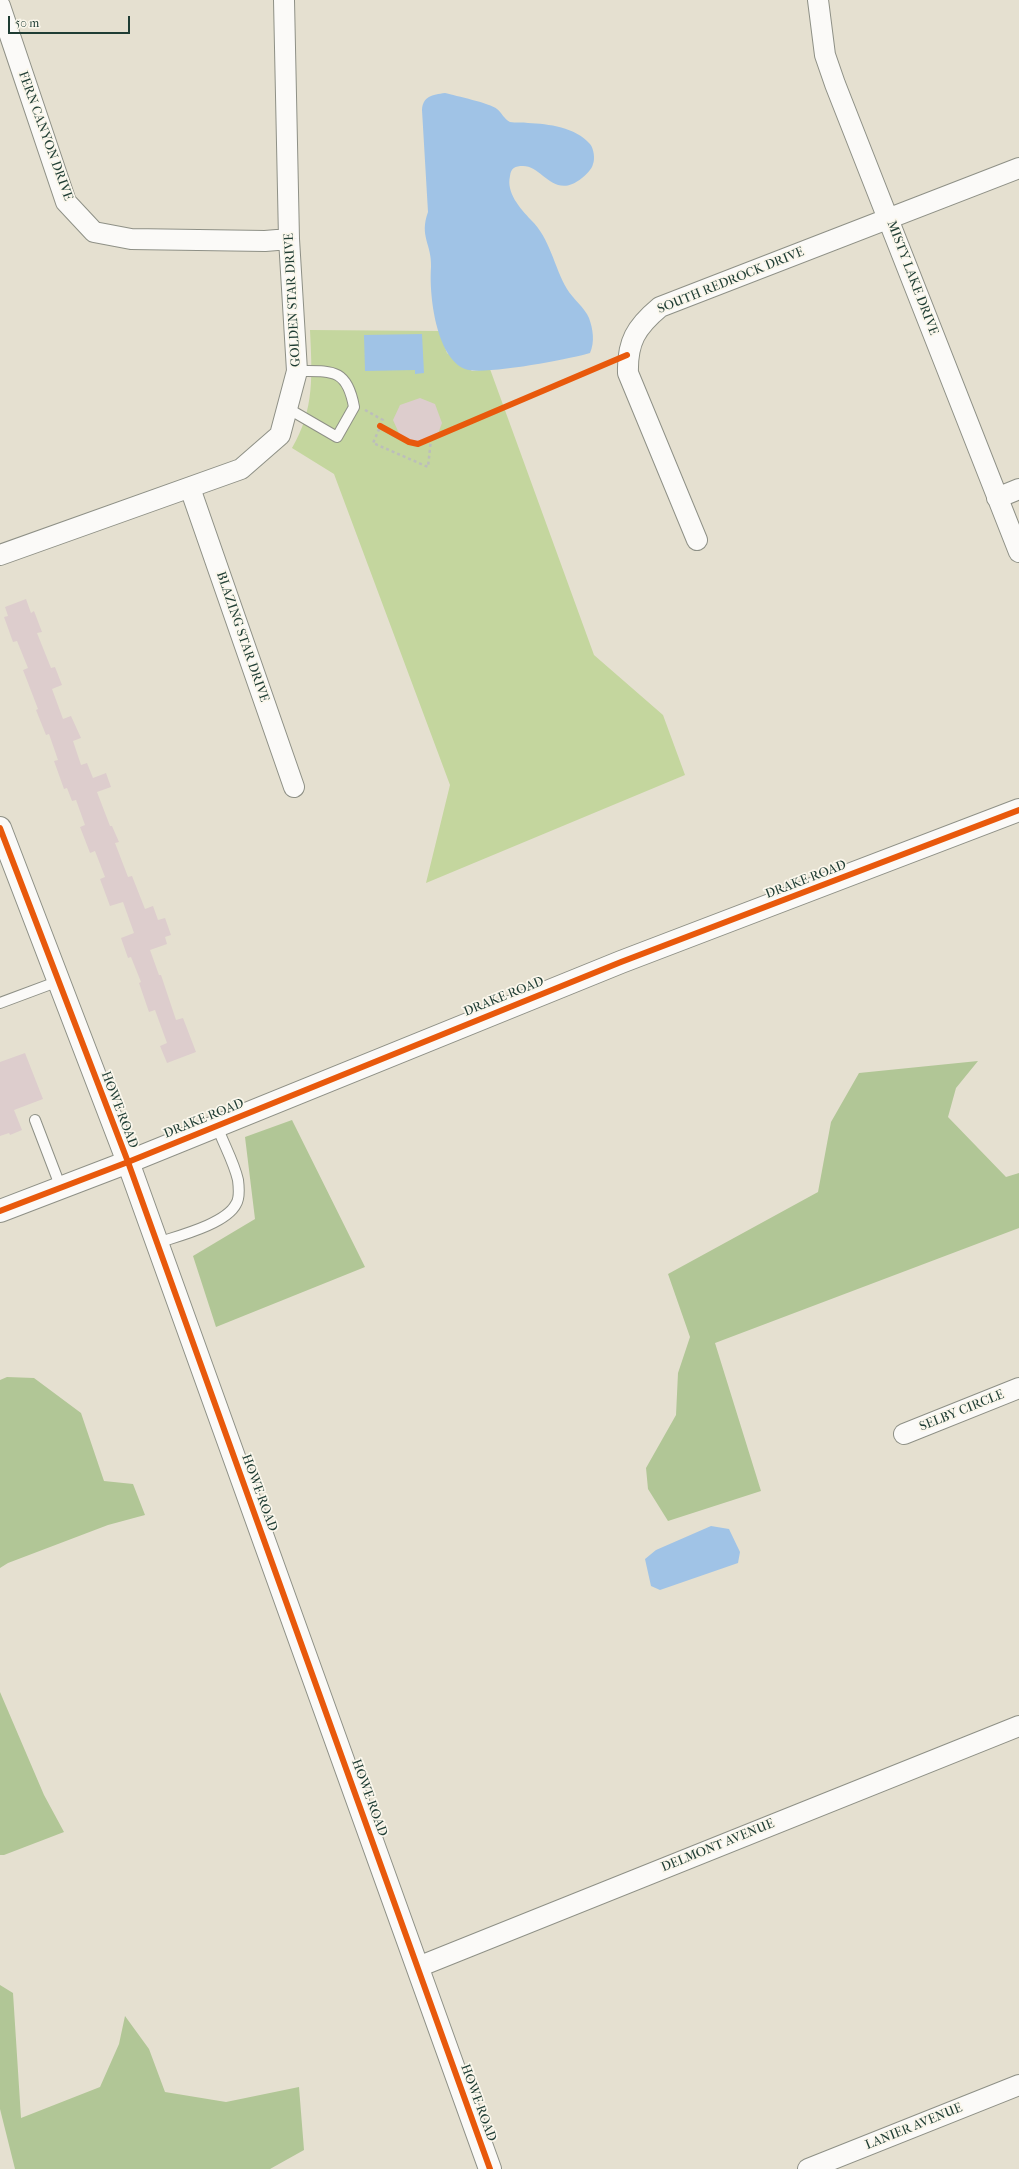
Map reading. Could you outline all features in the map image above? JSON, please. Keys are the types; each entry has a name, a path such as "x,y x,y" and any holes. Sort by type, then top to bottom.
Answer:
{"street":[{"name":"GOLDEN STAR DRIVE","path":"0,555 241,469 280,435 297,371 289,239 284,0"},
{"name":"MISTY LAKE DRIVE","path":"818,0 825,54 835,84 1019,552"},
{"name":"FERN CANYON DRIVE","path":"0,6 66,202 94,232 131,239 265,241 289,239"},
{"name":"SOUTH REDROCK DRIVE","path":"697,540 628,374 627,355 634,335 645,320 660,307 1019,168"},
{"name":"BLAZING STAR DRIVE","path":"190,488 294,787"},
{"path":"997,498 1019,489"},
{"name":"DRAKE ROAD","path":"0,1212 128,1162 621,962 1019,810"},
{"name":"HOWE ROAD","path":"0,828 128,1162 490,2169"},
{"name":"SELBY CIRCLE","path":"904,1434 1019,1388"},
{"name":"DELMONT AVENUE","path":"418,1967 1019,1726"},
{"name":"LANIER AVENUE","path":"808,2169 1019,2085"}],"lane":[{"path":"287,408 337,438 354,407 352,393 344,378 327,370 297,371"},
{"path":"0,1003 59,981"},
{"path":"35,1120 61,1188"},
{"path":"157,1243 217,1221 228,1214 236,1204 239,1192 238,1179 217,1126"}],"path":[{"path":"354,407 370,411 383,420 372,443 428,467 431,439"},
{"path":"380,426 387,430"}],"green space":[{"path":"310,330 439,331 447,353 472,371 490,369 594,655 663,715 685,775 426,883 450,785 334,474 292,448 305,419 308,405 311,376"},
{"path":"978,1061 956,1088 948,1117 1006,1177 1019,1173 1019,1228 715,1343 761,1491 668,1521 648,1489 646,1468 676,1415 678,1373 690,1337 668,1274 818,1192 831,1122 859,1073"},
{"path":"292,1120 365,1267 216,1327 193,1256 255,1219 245,1137"},
{"path":"7,1377 34,1378 81,1413 104,1481 133,1484 145,1515 108,1525 8,1563 0,1568 0,1380"},
{"path":"0,1692 44,1795 64,1832 4,1855 0,1855"},
{"path":"0,1985 13,1993 21,2118 100,2087 119,2044 125,2016 149,2049 165,2092 226,2102 299,2087 304,2150 270,2169 15,2169 0,2109"}],"water":[{"path":"445,93 493,107 510,122 544,124 569,130 584,138 590,144 593,151 594,162 589,172 584,177 572,184 564,186 556,184 530,167 523,166 518,166 512,169 509,182 515,200 543,235 567,289 589,318 593,336 593,344 590,353 507,369 474,371 465,369 455,362 447,352 436,324 431,293 431,259 425,234 428,212 422,110 426,99"},
{"path":"422,334 424,373 415,374 415,370 365,371 364,335"},
{"path":"711,1526 729,1529 740,1552 738,1563 660,1590 651,1586 645,1559 656,1550"}],"building":[{"path":"420,398 435,404 442,423 436,439 416,446 402,440 393,420 400,405"},
{"path":"26,599 31,613 34,611 42,632 37,633 51,668 55,667 62,685 52,689 63,719 71,716 81,738 73,741 81,765 87,763 93,778 106,773 111,787 97,792 110,826 112,826 119,842 115,843 128,877 132,876 145,909 153,906 158,920 165,918 171,935 165,937 167,944 150,950 159,975 161,975 176,1020 183,1018 196,1052 167,1063 160,1046 167,1043 155,1010 149,1012 139,983 141,982 131,957 128,958 121,938 134,933 123,902 110,906 100,879 105,877 95,851 90,853 80,827 85,825 76,800 72,801 67,788 64,789 54,761 58,760 49,734 46,735 36,710 38,709 23,670 28,668 17,641 13,642 4,617 8,616 5,607"},
{"path":"25,1053 43,1099 14,1110 22,1130 10,1135 9,1133 0,1136 0,1062"}],"cycle path":[{"path":"380,426 409,442 418,444 627,355"},
{"path":"0,1211 128,1162 621,962 1019,810"},
{"path":"0,828 128,1162 490,2169"}]}
